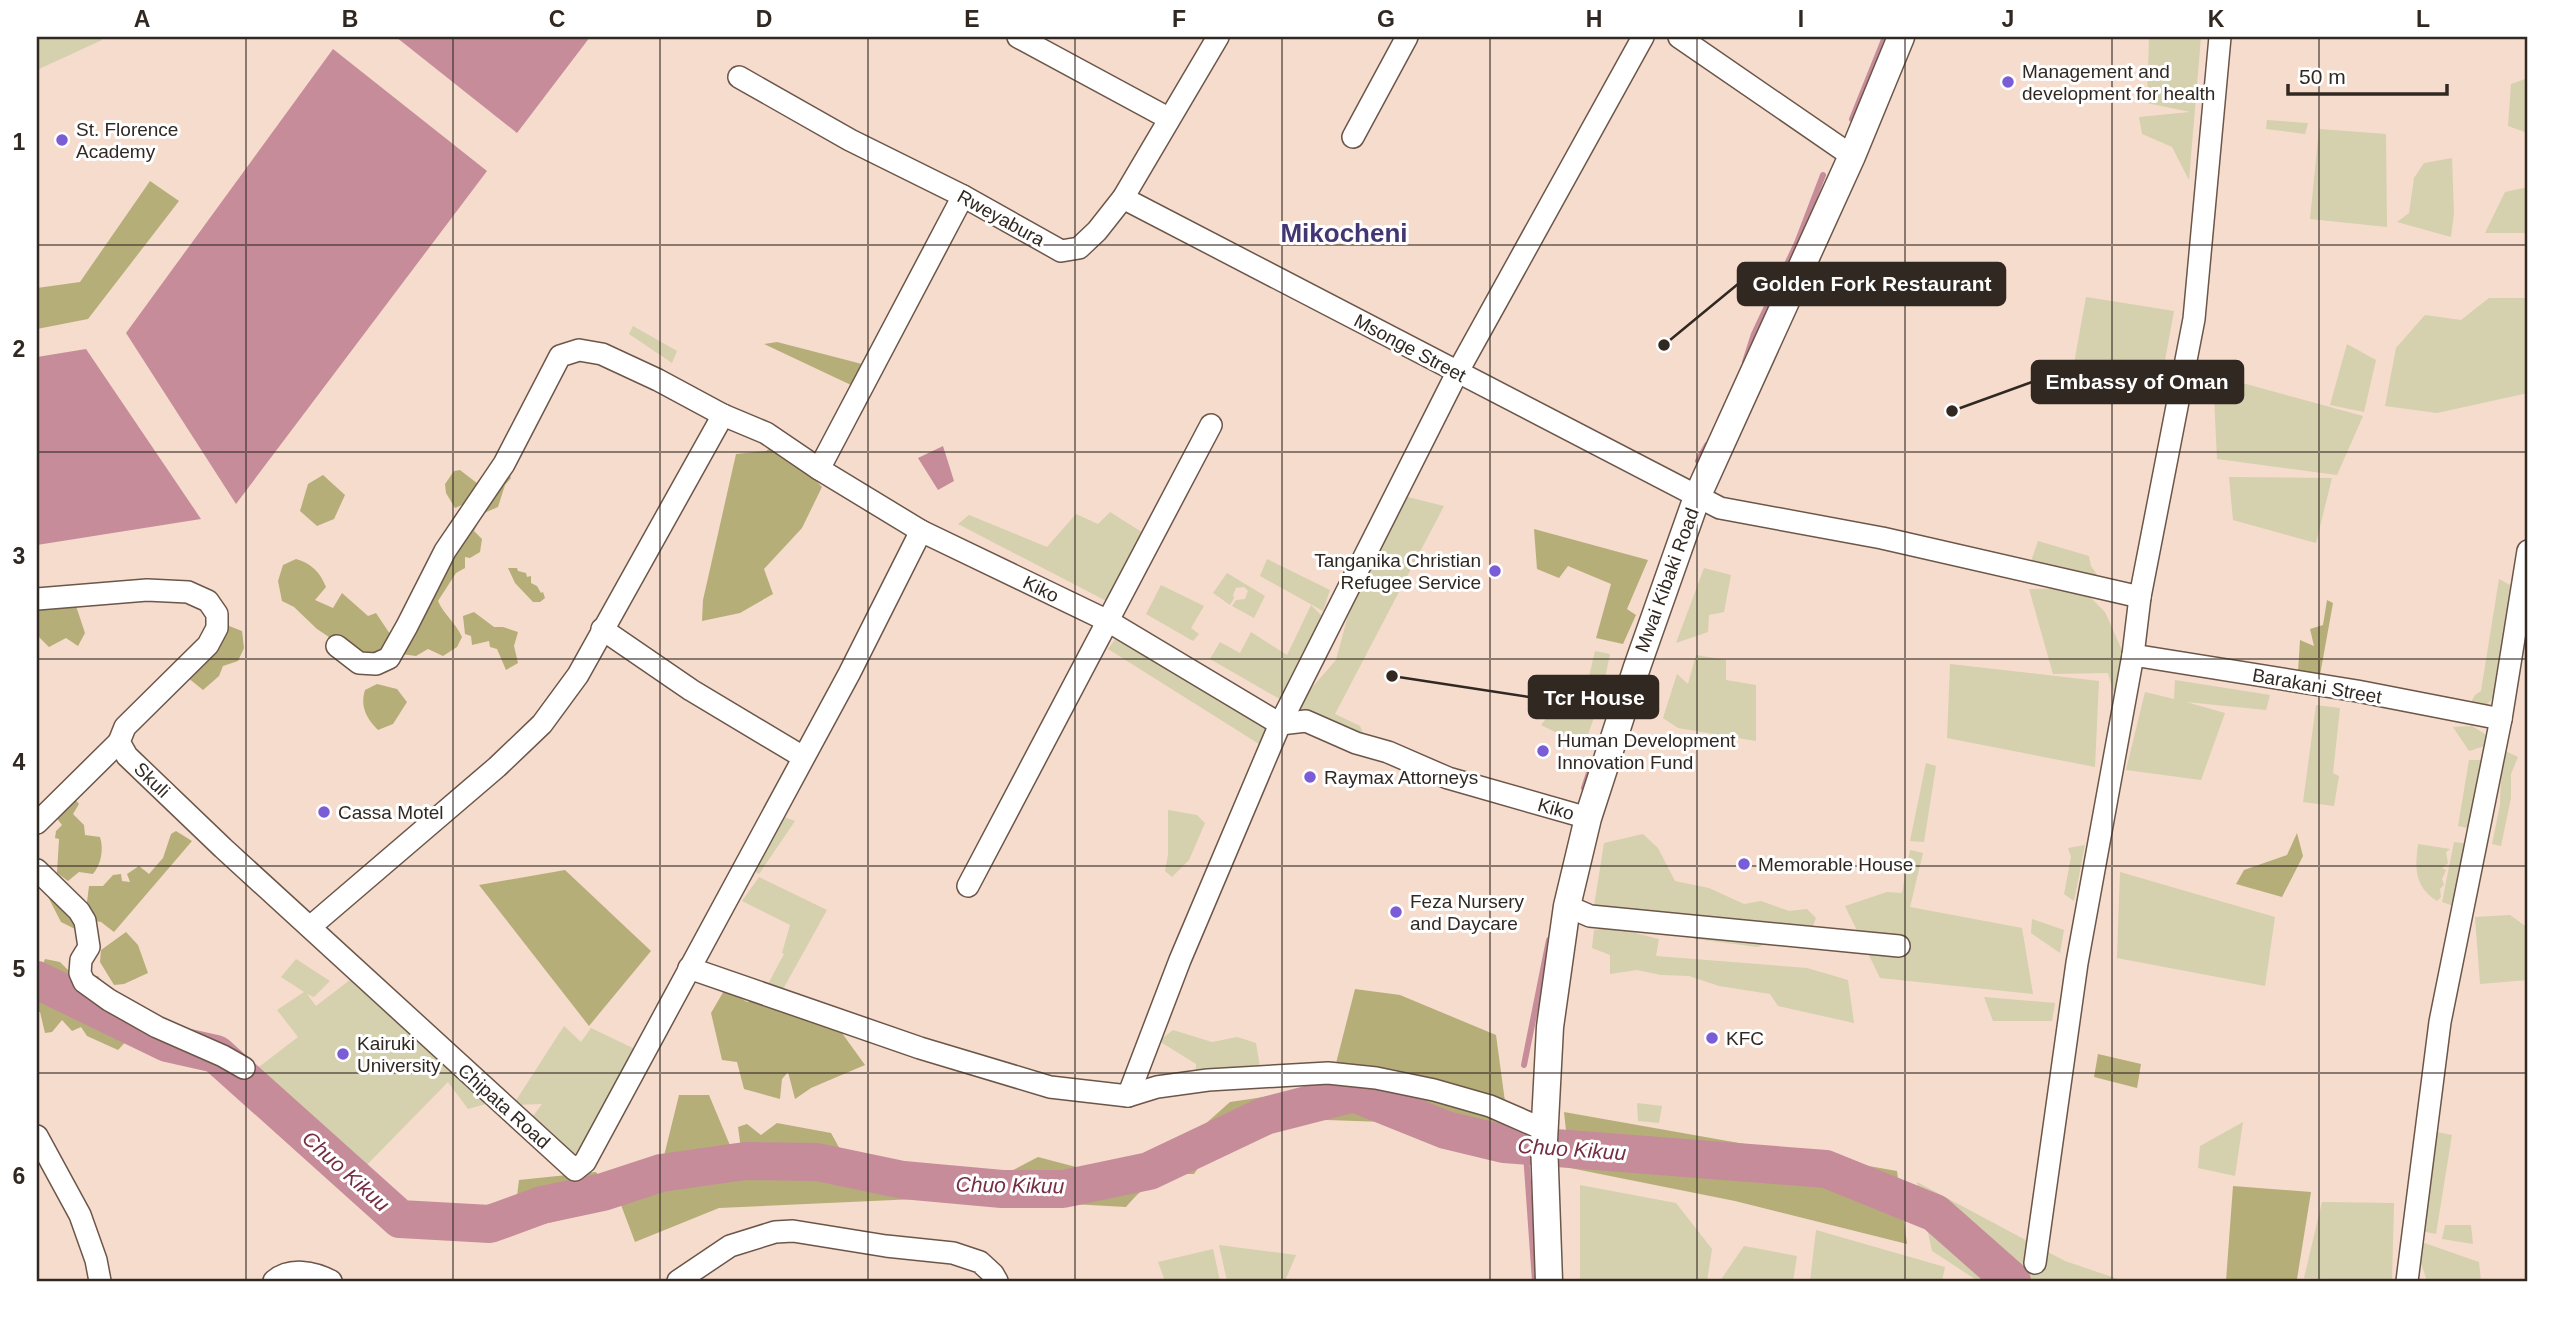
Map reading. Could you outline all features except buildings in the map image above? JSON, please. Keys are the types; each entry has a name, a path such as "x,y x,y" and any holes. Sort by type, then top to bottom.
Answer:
{"main road":[{"name":"Mwai Kibaki Road","path":"1549,1281 1544,1135 1550,1027 1567,906 1588,818 1637,667 1697,497 1852,156 1901,37"}],"street":[{"path":"1018,37 1168,118"},
{"name":"Rweyabura","path":"739,77 850,140 963,196 1061,251 1079,248 1097,231 1123,198 1218,37"},
{"path":"1353,137 1407,37"},
{"path":"1128,1096 1180,960 1280,724 1457,373 1643,37"},
{"path":"1679,37 1852,156"},
{"path":"2035,1264 2077,963 2133,655 2140,597 2194,318 2220,37"},
{"path":"819,470 963,196"},
{"name":"Msonge Street","path":"1123,198 1720,508 1882,538 2140,597"},
{"name":"Kiko","path":"337,646 359,663 376,664 389,657 445,551 504,464 560,356 579,350 602,354 625,363 723,415 766,433 819,470 921,531 1108,621 1280,724 1306,722 1346,739 1388,752 1448,778 1588,818"},
{"path":"310,927 497,767 542,724 578,675 723,415"},
{"path":"968,886 1211,425"},
{"path":"921,531 849,674 689,968 920,1048 1050,1087 1128,1096 1157,1087 1208,1080 1328,1073 1376,1078 1434,1090 1490,1106 1544,1135"},
{"path":"2407,1281 2440,1022 2501,719 2528,551"},
{"path":"37,599 147,590 188,592 208,601 217,614 217,628 208,645 125,727 120,742 37,823"},
{"path":"602,629 691,690 803,757"},
{"name":"Barakani Street","path":"2133,655 2357,691 2501,719"},
{"name":"Skuli","path":"120,742 127,756 310,927"},
{"path":"37,870 79,911 85,921 89,947 81,960 80,973 84,982 157,1027 223,1055 244,1068"},
{"path":"1567,906 1590,916 1899,946"},
{"name":"Chipata Road","path":"310,927 575,1170 585,1162 689,968"},
{"path":"37,1136 80,1215 96,1259 100,1281"},
{"path":"678,1281 730,1246 775,1232 793,1231 886,1246 953,1253 979,1262 997,1281"},
{"path":"274,1281 288,1274 301,1272 319,1275 331,1281"}],"shaded area":[{"path":"37,37 100,37 102,40 37,70"},
{"path":"396,37 590,37 517,133"},
{"path":"2149,37 2201,37 2189,180 2172,147 2142,134 2139,117 2190,112 2147,103"},
{"path":"333,49 487,171 236,504 126,333"},
{"path":"2528,78 2528,133 2508,126 2511,84"},
{"path":"2267,120 2308,123 2305,134 2266,129"},
{"path":"2319,129 2386,134 2387,227 2310,219"},
{"path":"2452,158 2454,213 2451,237 2397,222 2409,213 2414,178 2424,163"},
{"path":"150,181 179,201 88,319 37,329 37,288 80,282"},
{"path":"2528,187 2528,233 2485,233 2505,192"},
{"path":"2086,297 2174,311 2159,393 2071,380"},
{"path":"2489,298 2528,298 2528,393 2437,413 2385,406 2396,348 2425,315 2461,320"},
{"path":"633,326 677,351 672,363 629,334"},
{"path":"777,342 862,364 851,385 764,344"},
{"path":"2347,344 2376,360 2364,412 2330,405"},
{"path":"86,349 201,519 37,545 37,357"},
{"path":"2213,375 2363,416 2337,475 2217,459"},
{"path":"779,442 822,487 802,528 764,569 773,594 740,613 702,621 703,600 736,454 766,451"},
{"path":"943,446 954,481 938,490 918,458"},
{"path":"506,468 511,478 505,485 498,507 477,516 464,504 455,508 446,493 445,484 454,471 460,470 482,487"},
{"path":"323,475 345,495 334,519 317,526 300,511 308,484"},
{"path":"2229,477 2332,478 2316,543 2233,520"},
{"path":"1396,494 1444,506 1335,714 1360,726 1370,750 1295,707 1336,660 1347,619"},
{"path":"1110,512 1148,536 1114,605 958,524 969,515 1047,547 1076,514 1098,524"},
{"path":"473,514 479,521 474,531 482,539 480,552 470,558 465,557 465,568 456,573 438,601 462,637 457,647 443,656 428,649 416,656 401,654"},
{"path":"1534,529 1648,560 1627,609 1636,615 1623,644 1596,638 1611,584 1568,566 1559,578 1537,569"},
{"path":"2038,541 2089,556 2091,566 2100,579 2029,567"},
{"path":"296,559 311,566 324,582 326,587 315,600 333,608 342,593 368,616 376,613 392,637 381,661 368,663 317,629 294,607 282,601 278,581 283,565"},
{"path":"1267,559 1330,590 1323,611 1260,576"},
{"path":"508,568 517,568 518,571 526,573 527,577 531,576 531,583 543,592 545,598 540,602 533,602 515,583"},
{"path":"1704,568 1731,575 1724,612 1709,615 1708,632 1676,643"},
{"path":"1227,573 1265,596 1254,618 1232,606 1236,600 1245,599 1248,591 1244,587 1236,588 1230,605 1213,593"},
{"path":"2499,579 2512,586 2510,590 2515,596 2510,659 2500,688 2479,711 2470,704 2481,691"},
{"path":"1161,585 1204,606 1191,628 1199,634 1193,641 1146,614"},
{"path":"2081,588 2105,612 2125,657 2118,707 2108,673 2053,674 2029,589"},
{"path":"74,600 85,633 78,646 66,638 49,647 37,635 37,605"},
{"path":"2327,600 2333,603 2320,675 2298,672 2300,640 2314,646 2310,629 2323,625"},
{"path":"1311,605 1323,617 1283,701 1210,659 1220,642 1240,653 1251,632 1287,655"},
{"path":"474,612 494,627 518,632 514,646 518,663 506,670 497,649 490,647 489,641 472,645 471,636 465,634 463,616"},
{"path":"224,624 242,631 244,648 238,661 223,666 219,676 203,690 187,677"},
{"path":"1119,634 1276,719 1267,749 1108,649"},
{"path":"1595,651 1610,654 1603,688 1587,685"},
{"path":"1696,655 1726,660 1726,680 1756,685 1756,741 1678,728 1663,718 1677,674 1688,684"},
{"path":"1950,664 2099,681 2095,767 1947,738"},
{"path":"1579,677 1597,709 1584,746 1541,725"},
{"path":"2175,680 2270,695 2266,710 2186,702 2225,713 2201,780 2126,770 2145,692 2174,699"},
{"path":"377,684 397,689 407,702 393,724 378,730 367,716 363,701 365,690"},
{"path":"2316,705 2340,708 2333,773 2339,776 2334,806 2303,802"},
{"path":"2472,726 2485,734 2488,745 2469,751 2453,727"},
{"path":"2505,751 2518,757 2511,774 2511,798 2501,846 2492,844 2500,805"},
{"path":"2469,760 2486,760 2472,829 2458,826"},
{"path":"1926,763 1936,766 1924,842 1910,841"},
{"path":"73,797 79,804 73,814 84,825 85,835 100,837 102,852 93,874 79,872 68,881 57,873 59,839 55,838 56,831 62,825 55,816"},
{"path":"1168,810 1197,815 1205,823 1189,860 1172,877 1165,871 1168,855"},
{"path":"779,815 795,821 759,874 744,865"},
{"path":"176,831 192,841 114,932 101,922 90,920 75,929 61,922 44,889 81,908 87,902 89,886 103,886 113,875 121,874 122,881 130,882 127,874 139,866 149,874 163,858 171,834"},
{"path":"2297,833 2303,856 2282,897 2236,884 2244,870 2287,855"},
{"path":"1643,834 1658,848 1675,881 1709,888 1744,904 1761,901 1789,911 1807,909 1816,918 1811,931 1757,947 1696,939 1665,930 1615,922 1594,906 1604,843"},
{"path":"2454,842 2469,844 2454,906 2442,902"},
{"path":"2418,844 2450,849 2446,852 2448,863 2442,868 2446,870 2442,879 2444,885 2437,901 2420,883 2416,861"},
{"path":"2085,845 2074,901 2064,894 2071,857 2068,848"},
{"path":"1910,850 1923,853 1910,907 2022,928 2033,994 1880,978 1845,906 1887,892 1902,893"},
{"path":"565,870 651,951 589,1026 479,885"},
{"path":"2120,872 2275,917 2265,986 2117,958"},
{"path":"759,877 827,910 777,1000 767,986 784,954 782,953 790,925 742,901"},
{"path":"2510,915 2528,928 2528,980 2480,984 2475,917"},
{"path":"2032,919 2064,930 2060,953 2031,933"},
{"path":"1612,927 1659,939 1656,956 1807,968 1848,980 1854,1023 1778,1006 1770,994 1719,986 1689,976 1661,975 1637,970 1610,974 1610,955 1592,948 1594,930"},
{"path":"126,932 138,945 148,973 124,984 114,985 100,962 101,950"},
{"path":"45,959 60,962 76,978 98,976 109,992 156,1023 148,1035 134,1033 118,1050 87,1036 81,1027 72,1031 62,1020 52,1032 45,1033 40,1012 37,1012 37,969"},
{"path":"296,959 330,981 314,997 307,994 316,1006 359,973 371,992 486,1104 468,1109 448,1082 354,1178 247,1076 298,1037 277,1010 304,992 281,977"},
{"path":"725,989 747,1002 798,993 834,1022 865,1065 811,1088 795,1099 788,1072 782,1079 780,1099 744,1089 737,1062 722,1060 711,1013"},
{"path":"1355,989 1400,995 1496,1035 1515,1151 1414,1123 1297,1119 1208,1153 1194,1174 1156,1181 1141,1191 1126,1207 959,1198 1038,1157 1095,1172 1151,1164 1203,1126 1230,1102 1283,1094 1330,1092"},
{"path":"1984,997 2055,1003 2052,1021 1993,1021"},
{"path":"564,1026 581,1042 591,1028 637,1050 576,1162 528,1123 542,1104 513,1105"},
{"path":"1173,1030 1212,1042 1237,1037 1256,1043 1261,1073 1196,1078 1196,1064 1159,1041"},
{"path":"2098,1054 2141,1064 2137,1088 2094,1077"},
{"path":"679,1095 709,1095 734,1155 742,1156 738,1127 747,1124 761,1135 777,1123 831,1133 846,1160 916,1167 916,1199 719,1208 635,1242 621,1205 528,1228 513,1220 478,1233 446,1217 517,1196 519,1180 596,1172 620,1202 636,1193 631,1188 663,1160"},
{"path":"1637,1103 1662,1106 1659,1123 1638,1121"},
{"path":"1564,1112 1897,1171 1907,1244 1735,1201 1570,1168"},
{"path":"2243,1122 2235,1176 2198,1168 2200,1146"},
{"path":"2437,1132 2452,1135 2436,1234 2422,1231"},
{"path":"1917,1182 2065,1261 2124,1281 1978,1281 1932,1251"},
{"path":"1580,1185 1676,1203 1712,1249 1707,1281 1580,1281"},
{"path":"2233,1186 2311,1192 2297,1279 2226,1281"},
{"path":"2322,1202 2394,1203 2392,1281 2304,1278"},
{"path":"2445,1225 2471,1225 2473,1244 2442,1239"},
{"path":"1816,1230 1945,1267 1942,1281 1810,1281"},
{"path":"2413,1239 2479,1262 2481,1281 2427,1281"},
{"path":"1219,1245 1296,1255 1285,1281 1227,1281"},
{"path":"1744,1246 1797,1256 1793,1281 1720,1281"},
{"path":"1213,1249 1220,1281 1165,1281 1158,1262"}],"waterway":[{"path":"1852,119 1885,37"},
{"path":"1745,362 1754,334 1797,243 1823,175"},
{"path":"1698,461 1707,445"},
{"path":"1584,788 1589,773"},
{"path":"1524,1065 1549,940"},
{"name":"Chuo Kikuu","path":"37,980 167,1043 216,1054 400,1219 490,1224 542,1205 603,1192 661,1173 745,1161 817,1162 903,1180 1002,1189 1063,1189 1149,1171 1265,1116 1354,1093 1446,1130 1504,1144 1826,1169 1935,1213 2012,1281"},
{"path":"1524,1126 1535,1281"}],"place":[{"name":"Management and development for health","path":"2008,82"},
{"name":"St. Florence Academy","path":"62,140"},
{"name":"Golden Fork Restaurant","path":"1664,345"},
{"name":"Embassy of Oman","path":"1952,411"},
{"name":"Tanganika Christian Refugee Service","path":"1495,571"},
{"name":"Tcr House","path":"1392,676"},
{"name":"Human Development Innovation Fund","path":"1543,751"},
{"name":"Raymax Attorneys","path":"1310,777"},
{"name":"Cassa Motel","path":"324,812"},
{"name":"Memorable House","path":"1744,864"},
{"name":"Feza Nursery and Daycare","path":"1396,912"},
{"name":"KFC","path":"1712,1038"},
{"name":"Kairuki University","path":"343,1054"}],"district":[{"name":"Mikocheni","path":"1344,233"}]}
